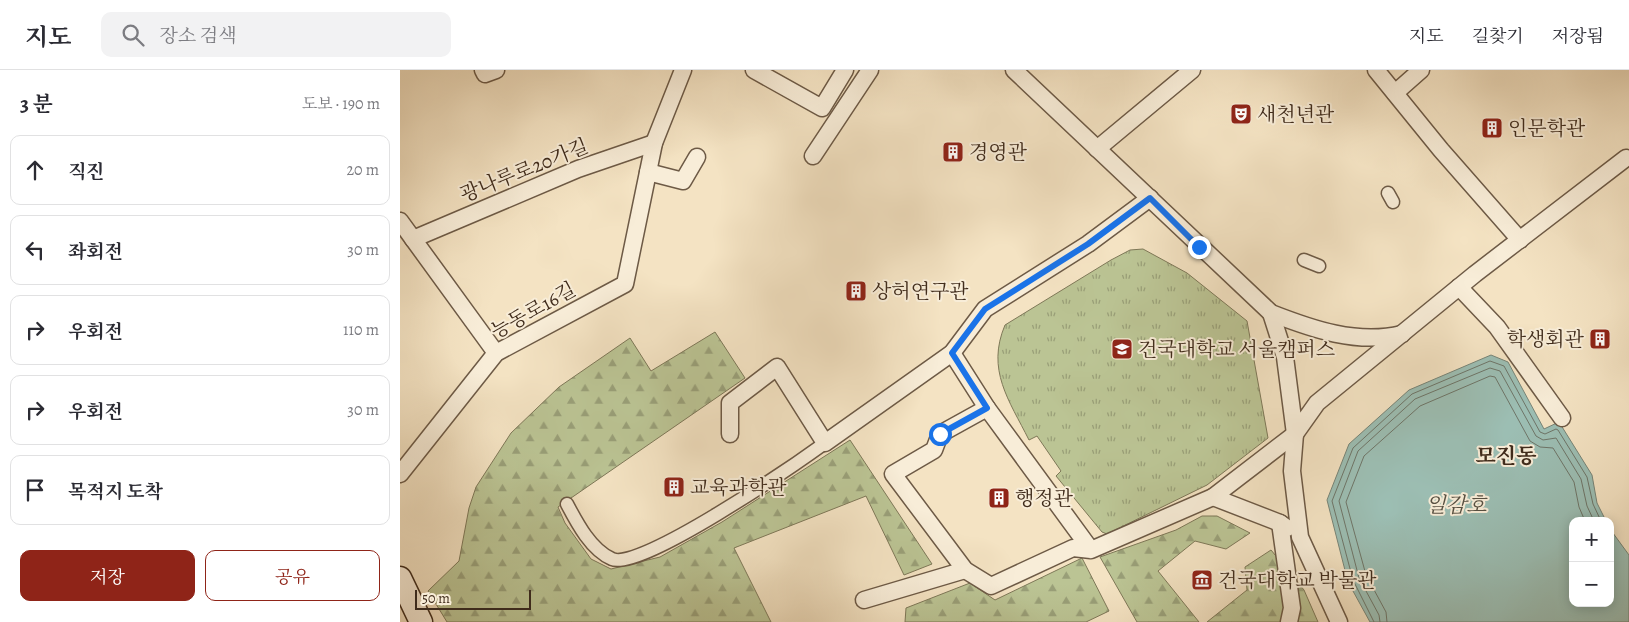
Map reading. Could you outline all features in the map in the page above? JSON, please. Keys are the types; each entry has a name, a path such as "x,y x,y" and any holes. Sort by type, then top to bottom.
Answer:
{"main road":[{"path":"400,578 421,622"}],"street":[{"path":"483,70 485,74 496,70"},
{"name":"능동로16길","path":"400,474 496,354 625,284 654,143 683,70"},
{"path":"759,71 822,108 845,70"},
{"path":"813,156 870,70"},
{"path":"1014,70 1270,312 1313,328 1364,338 1386,338 1404,334"},
{"path":"1097,148 1192,70"},
{"path":"1376,70 1441,150 1520,240"},
{"path":"1395,93 1420,70"},
{"name":"광나루로20가길","path":"413,239 578,169 654,143"},
{"path":"648,172 683,181 697,157"},
{"path":"987,408 940,434 934,450 893,474 965,570 991,586 1073,548 1091,550 1212,497 1295,434 1317,403 1404,334 1459,287 1628,158"},
{"path":"567,504 581,529 602,552 612,559 622,561 669,543 825,443 952,353 985,309 1088,244 1150,198"},
{"path":"400,221 496,354"},
{"path":"1304,260 1319,266"},
{"path":"1459,287 1497,327 1562,418"},
{"path":"1270,312 1285,357 1295,434 1292,471 1300,537 1339,622"},
{"path":"952,353 987,408 1091,550"},
{"path":"730,434 730,402 777,367 825,443"},
{"path":"1212,497 1280,522 1300,537"},
{"path":"1280,522 1292,608 1288,622"},
{"path":"1073,548 1076,529"},
{"path":"864,600 965,570"}],"green space":[{"path":"1143,249 1187,273 1247,321 1268,438 1207,485 1107,534 1102,532 1056,476 1061,471 1037,436 1029,440 1002,384 998,356 1005,325 1111,260 1130,250"},
{"path":"715,332 745,378 558,507 565,523 591,559 611,569 660,557 722,522 850,440 932,564 904,575 866,496 734,548 771,622 447,622 428,591 459,561 469,508 476,487 511,433 559,387 630,338 651,371"},
{"path":"1202,516 1217,516 1250,533 1226,549 1195,541 1158,571 1199,622 1137,622 1100,557 1176,530"},
{"path":"1271,550 1304,590 1318,622 1207,622 1247,590 1245,567"},
{"path":"1082,558 1109,611 1086,622 905,622 906,608 970,583 995,600"}],"water":[{"name":"일감호","path":"1491,355 1508,362 1544,429 1559,422 1592,475 1597,503 1604,517 1569,517 1569,607 1614,607 1614,534 1629,555 1629,622 1370,622 1348,582 1327,500 1349,444 1409,390"}],"place":[{"name":"새천년관","path":"1241,114"},
{"name":"인문학관","path":"1492,128"},
{"name":"경영관","path":"953,152"},
{"name":"상허연구관","path":"856,291"},
{"name":"학생회관","path":"1600,339"},
{"name":"건국대학교 서울캠퍼스","path":"1122,349"},
{"name":"교육과학관","path":"674,487"},
{"name":"행정관","path":"999,498"},
{"name":"건국대학교 박물관","path":"1202,580"}],"district":[{"name":"모진동","path":"1506,456"}],"route":[{"path":"940,434 987,408 952,353 985,309 1088,244 1150,198 1199,247"}]}
